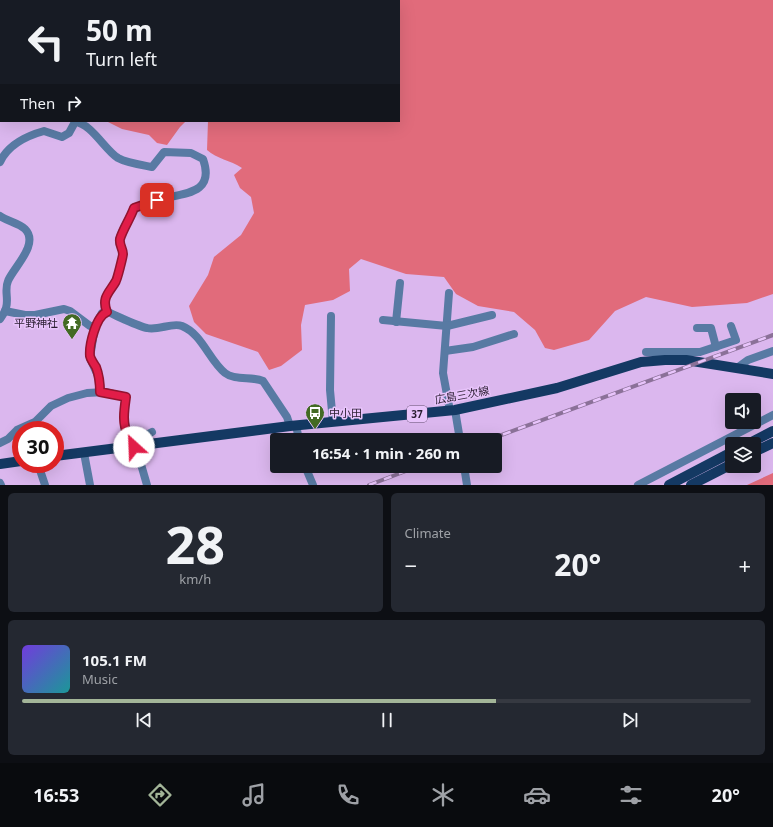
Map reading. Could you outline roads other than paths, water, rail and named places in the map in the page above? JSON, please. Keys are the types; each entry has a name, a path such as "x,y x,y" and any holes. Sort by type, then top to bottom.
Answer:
{"main road":[{"name":"広島三次線","path":"64,455 293,426 453,411 557,388 641,362 675,356 773,374"},
{"path":"761,437 773,431"},
{"path":"761,449 773,443"},
{"path":"669,485 725,456"},
{"path":"0,464 12,462"},
{"path":"691,485 725,468"}],"street":[{"path":"0,162 7,149 13,145 44,131 62,137 69,133 75,122 80,123 86,128 118,158 152,167 164,152 192,152 202,159 206,167 205,178 198,190 190,194 157,200 134,208 120,242 123,254 116,281 110,288 105,300 107,312 111,315 126,318 146,328 154,330 181,325 190,330 201,342 218,366 227,374 257,378 263,381 287,416 296,433"},
{"path":"0,216 24,227 28,233 29,240 25,253 8,279 5,288 4,308 0,319"},
{"path":"396,322 400,283"},
{"path":"450,293 443,373 458,433"},
{"path":"4,308 26,315 35,315 64,309 70,311 86,325 95,326"},
{"path":"100,392 99,378 90,358 95,326 102,313 107,312"},
{"path":"384,320 447,326 492,315"},
{"path":"331,316 330,390 333,422"},
{"path":"646,352 675,356 700,352 736,340 731,326"},
{"path":"697,328 712,328 716,346"},
{"path":"445,351 473,347 514,334"},
{"path":"737,368 748,360 773,351"},
{"path":"0,443 8,439 16,430 35,422 51,406 68,398 87,393 100,392 126,397 123,418 124,427 128,438 134,446 147,485"},
{"path":"638,485 773,415"},
{"path":"134,446 152,432"},
{"path":"84,453 90,485"},
{"path":"41,473 45,485"},
{"path":"308,473 313,485"},
{"path":"465,473 467,485"}],"railway":[{"path":"502,435 773,335"},
{"path":"369,485 401,473"}],"place":[{"name":"平野神社","path":"72,340"},
{"name":"中小田","path":"315,430"}]}
